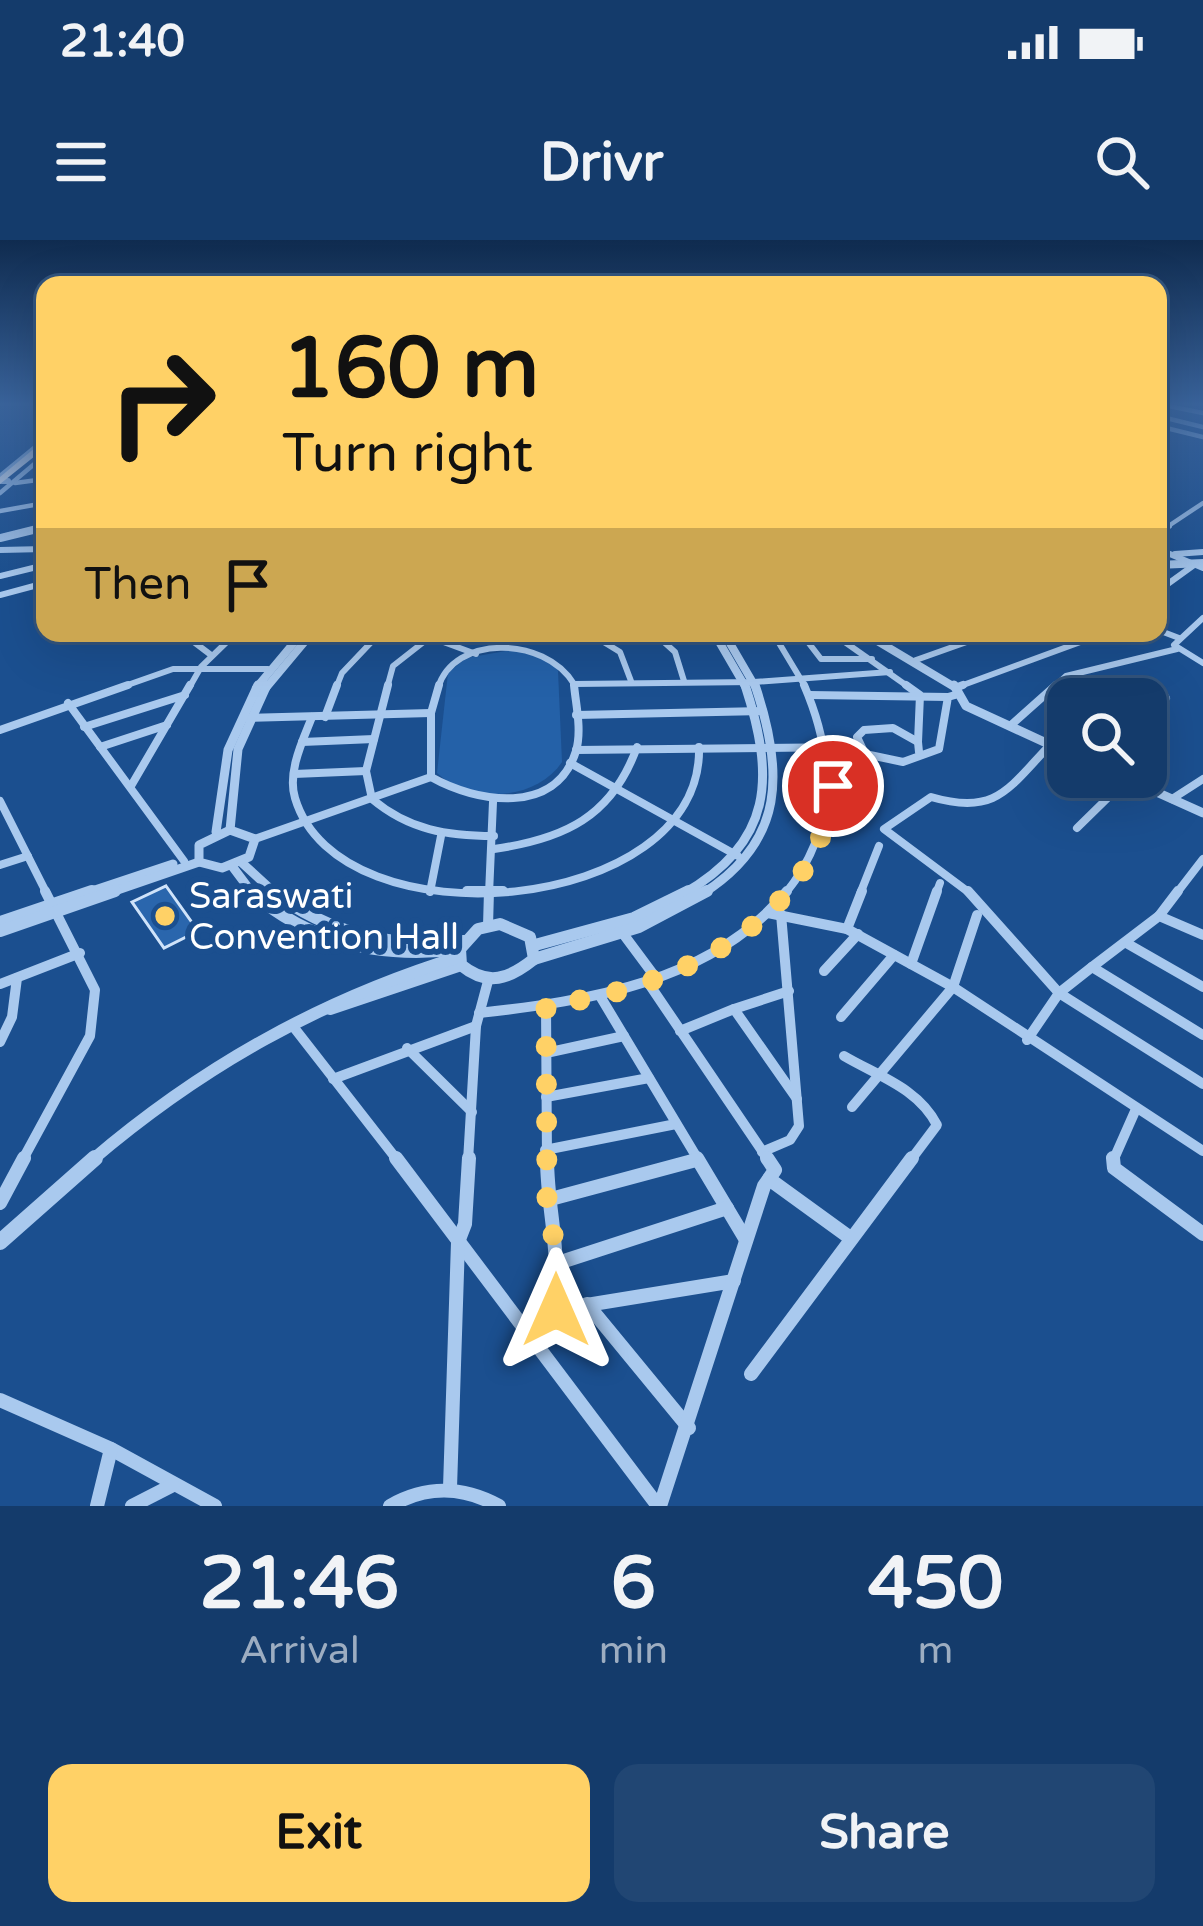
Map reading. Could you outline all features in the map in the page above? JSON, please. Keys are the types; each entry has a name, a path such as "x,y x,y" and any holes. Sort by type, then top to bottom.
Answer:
{"street":[{"path":"2,481 36,479"},
{"path":"1167,527 1203,503"},
{"path":"0,512 36,504"},
{"path":"0,544 36,533"},
{"path":"0,544 36,548"},
{"path":"1169,554 1203,552"},
{"path":"1169,554 1198,565"},
{"path":"1167,565 1198,565"},
{"path":"1167,584 1198,565"},
{"path":"0,576 36,567"},
{"path":"0,595 36,585"},
{"path":"1010,726 1066,676 1178,644 1203,618"},
{"path":"1167,636 1203,664"},
{"path":"194,642 211,655"},
{"path":"131,786 201,667 225,642"},
{"path":"216,832 219,775 268,669 294,642"},
{"path":"230,830 229,781 248,718 287,657 303,642"},
{"path":"325,717 342,673 371,642"},
{"path":"424,642 393,666 377,714 366,770 372,799 411,827 441,836 494,836"},
{"path":"444,642 476,653"},
{"path":"457,647 458,642"},
{"path":"604,642 620,652 631,681"},
{"path":"663,642 674,652 684,682"},
{"path":"721,642 750,682"},
{"path":"534,952 624,935 671,913 740,857 772,812 749,665 731,642"},
{"path":"332,1079 478,1020 651,980 728,944 774,913 821,845 833,786 809,695 779,642"},
{"path":"808,642 821,659"},
{"path":"846,642 920,694"},
{"path":"881,642 916,660 953,694 1047,742"},
{"path":"916,660 967,642"},
{"path":"809,695 953,694 1083,642"},
{"path":"193,860 199,844 216,832 230,830 255,839 431,778 470,798 493,802 526,796 556,780 576,750 574,684 567,667 550,655 511,646 476,653 442,675 431,713 431,778"},
{"path":"790,659 872,659"},
{"path":"0,730 153,674 201,667 268,669"},
{"path":"574,684 750,682 890,672"},
{"path":"84,727 185,694"},
{"path":"918,747 920,694"},
{"path":"576,750 825,745 858,747 890,763 918,747 938,749 953,694"},
{"path":"68,703 193,860 213,868 237,864 254,851 255,839"},
{"path":"576,715 759,711"},
{"path":"248,718 431,713"},
{"path":"312,717 294,774 295,800 306,824 350,864 387,882 430,892 491,896 573,881 606,869 645,848 674,822 698,785 700,747"},
{"path":"100,747 167,725"},
{"path":"858,747 864,730 877,727 908,734 918,747"},
{"path":"302,742 374,739"},
{"path":"494,849 569,832 621,794 637,747"},
{"path":"1047,759 988,806 974,810 931,797 884,829 966,889 1060,993 1203,1084"},
{"path":"570,763 740,857"},
{"path":"294,774 366,770"},
{"path":"1172,799 1203,779"},
{"path":"1167,797 1203,813"},
{"path":"1077,828 1106,798"},
{"path":"0,801 95,990 90,1036 0,1203"},
{"path":"0,1242 121,1132 182,1084 309,1015 461,953 488,926 493,802"},
{"path":"430,892 441,836"},
{"path":"824,970 852,931 879,846"},
{"path":"0,865 28,856"},
{"path":"488,981 521,974 534,952 616,927 664,906 740,857"},
{"path":"1027,1040 1060,993 1159,916 1203,859"},
{"path":"0,922 193,860"},
{"path":"237,864 255,896 337,940 399,956 461,953 488,981"},
{"path":"911,964 940,883"},
{"path":"0,932 57,907"},
{"path":"774,913 852,931 953,988 1203,1151"},
{"path":"762,1152 790,1140 799,1126 789,991 774,913"},
{"path":"852,1107 874,1075 953,988 977,915"},
{"path":"1159,916 1203,935"},
{"path":"488,926 522,930 534,952"},
{"path":"624,935 680,1031 775,1170 746,1240 689,1428 659,1506"},
{"path":"1128,944 1203,987"},
{"path":"0,984 80,953"},
{"path":"841,1017 894,955"},
{"path":"1093,967 1203,1035"},
{"path":"0,1042 17,978"},
{"path":"450,1488 458,1242 465,1224 478,1020 488,981"},
{"path":"680,1031 789,991"},
{"path":"600,995 746,1240"},
{"path":"539,1342 556,1310 558,1263 547,1200 546,1005"},
{"path":"734,1010 800,1103"},
{"path":"292,1025 539,1342 659,1506"},
{"path":"546,1053 624,1036"},
{"path":"407,1048 472,1113"},
{"path":"751,1374 937,1125 932,1109 844,1056"},
{"path":"546,1097 649,1078"},
{"path":"1136,1109 1112,1155 1114,1168 1203,1234"},
{"path":"545,1150 676,1124"},
{"path":"547,1200 696,1160"},
{"path":"770,1179 849,1237"},
{"path":"558,1263 727,1208"},
{"path":"556,1310 734,1281"},
{"path":"587,1304 689,1428"},
{"path":"0,1400 111,1450 215,1506"},
{"path":"98,1506 111,1450"},
{"path":"132,1506 173,1485"},
{"path":"390,1506 424,1491 450,1488 499,1506"}],"shaded area":[{"path":"517,649 553,663 558,671 562,762 551,775 520,791 467,790 437,773 448,673 466,658"}],"building":[{"name":"Saraswati Convention Hall","path":"166,886 198,931 164,948 132,902"}],"place":[{"name":"Saraswati Convention Hall","path":"165,916"}],"route":[{"path":"556,1310 558,1263 547,1200 545,1150 546,1005 617,992 728,944 768,913 803,875 821,845 833,786"}]}
